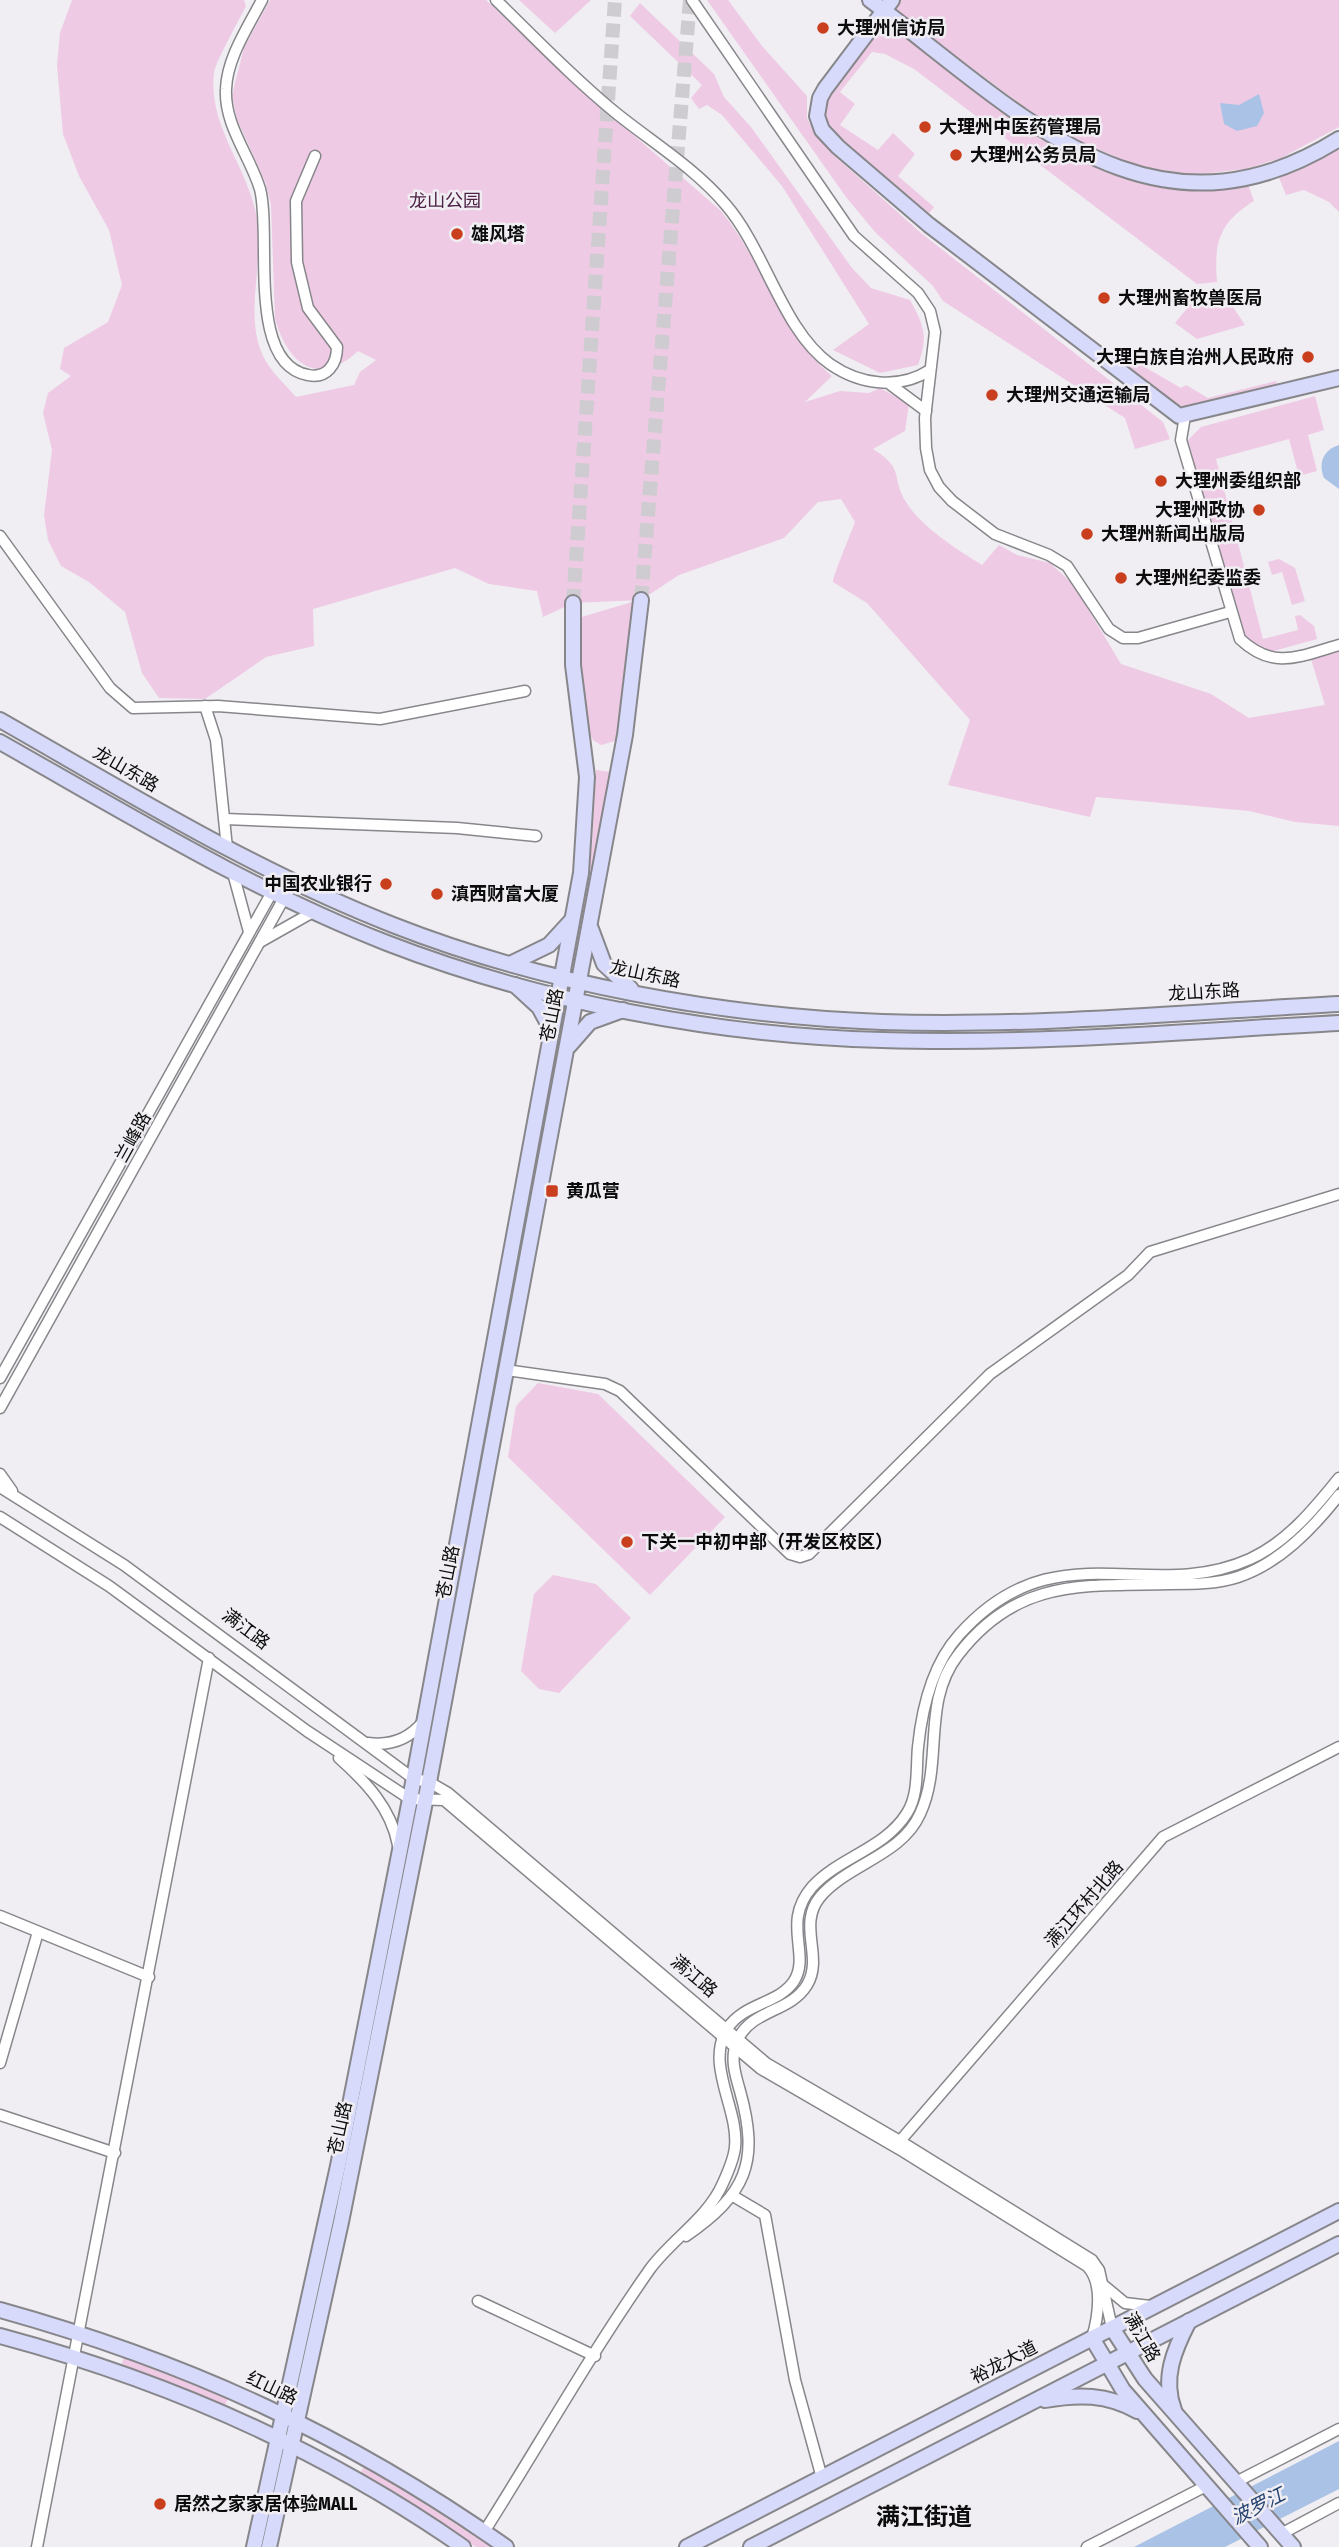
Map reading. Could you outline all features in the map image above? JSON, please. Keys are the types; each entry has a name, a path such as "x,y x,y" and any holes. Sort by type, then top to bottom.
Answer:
{"main road":[{"path":"870,0 888,5 1059,141 1097,161 1137,175 1190,181 1244,177 1285,166 1339,139"},
{"path":"888,5 820,97 817,116 822,130 838,147 929,225 1165,407 1185,416 1339,378"},
{"name":"苍山路","path":"254,2547 279,2439 399,1855 418,1801 429,1782 627,724 641,600"},
{"name":"苍山路","path":"269,2547 298,2421 418,1801 414,1779 583,858 587,798 572,651 573,603"},
{"name":"龙山东路","path":"0,720 227,849 287,879 414,933 512,963 639,993 758,1013 927,1023 1339,1004"},
{"path":"0,741 233,873 313,912 417,954 511,982 629,1010 756,1032 903,1041 1004,1040 1339,1023"},
{"path":"512,963 549,945 573,917"},
{"path":"590,923 594,944 604,964 620,981 639,993"},
{"path":"511,982 533,1000 552,1031"},
{"path":"564,1056 572,1041 590,1022 612,1012 629,1010"},
{"name":"裕龙大道","path":"687,2547 1339,2211"},
{"path":"751,2547 1339,2244"},
{"name":"红山路","path":"0,2310 80,2334 182,2370 284,2414 397,2474 506,2547"},
{"path":"1176,2414 1170,2393 1169,2371 1174,2351 1189,2321"},
{"name":"满江路","path":"1112,2328 1144,2379 1293,2547"},
{"path":"0,2336 75,2358 173,2393 279,2439 384,2495 463,2547"},
{"path":"1092,2338 1107,2364 1146,2417 1256,2542"},
{"path":"1030,2403 1076,2395 1098,2397 1124,2404 1146,2417"}],"street":[{"path":"262,0 232,64 226,85 227,106 262,202 266,229 266,296 272,339 278,351 293,368 310,376 326,373 332,367 337,347 308,308 297,262 296,201 315,156"},
{"path":"496,0 590,92 726,204 755,248 783,303 817,353 840,370 891,385 926,411"},
{"path":"692,0 854,236 925,303 935,332 926,411 928,460 932,475 944,493 995,534 1049,555 1067,566 1109,629 1118,636 1138,638 1230,612"},
{"path":"891,385 908,382 930,370"},
{"path":"1185,416 1181,440 1240,639 1256,652 1274,659 1294,658 1339,645"},
{"path":"0,536 122,701 142,710 205,706 380,719 524,691"},
{"path":"205,706 216,740 227,849"},
{"path":"225,819 457,828 536,836"},
{"path":"233,873 249,932"},
{"name":"兰峰路","path":"0,1408 259,942 287,879"},
{"name":"兰峰路","path":"0,1378 249,932 278,896"},
{"path":"259,942 313,912"},
{"path":"506,1370 594,1382 620,1391 790,1553 800,1557 809,1554 990,1374 1128,1275 1150,1252 1339,1194"},
{"path":"0,1474 13,1491 29,1504"},
{"path":"484,2532 650,2270 722,2185 735,2147 721,2061 725,2032 743,2012 793,1982 799,1963 795,1927 800,1904 819,1881 882,1839 904,1817 914,1796 917,1757 928,1696 951,1646 985,1611 1030,1583 1077,1574 1179,1573 1235,1564 1256,1556 1285,1536 1339,1478"},
{"name":"满江路","path":"0,1487 142,1577 414,1779 429,1782 448,1793 725,2032 773,2078 904,2152 1090,2268 1099,2312 1092,2338"},
{"path":"671,2247 712,2218 733,2196 749,2157 745,2110 734,2070 737,2043 752,2021 792,2001 808,1984 813,1966 809,1926 813,1909 834,1884 888,1849 910,1830 923,1807 936,1702 952,1664 992,1621 1034,1595 1073,1587 1207,1583 1239,1577 1261,1567 1286,1550 1339,1495"},
{"name":"满江路","path":"0,1519 81,1566 307,1731 418,1801 444,1800 725,2032"},
{"path":"1030,1583 1034,1595"},
{"path":"37,2547 209,1658"},
{"path":"364,1742 381,1744 398,1741 414,1732 426,1719"},
{"path":"307,1731 357,1775 378,1798 392,1823 399,1855"},
{"name":"满江环村北路","path":"900,2141 1163,1837 1339,1747"},
{"path":"917,1757 930,1758"},
{"path":"0,1916 149,1977"},
{"path":"0,2063 38,1932"},
{"name":"满江路","path":"737,2043 778,2071 900,2141 1092,2260 1100,2270 1112,2328"},
{"path":"730,2115 745,2110"},
{"path":"0,2115 115,2153"},
{"path":"733,2196 765,2215 795,2380 822,2478"},
{"path":"1102,2284 1125,2303 1139,2306 1161,2303"},
{"path":"478,2301 595,2356"},
{"path":"1238,2484 1339,2429"},
{"path":"1087,2547 1206,2486"},
{"path":"1278,2530 1339,2504"}],"green space":[{"name":"龙山公园","path":"72,0 244,0 246,6 215,68 214,92 222,128 256,214 257,339 266,362 296,397 354,385 360,372 376,360 358,351 330,368 317,369 306,366 296,358 280,334 275,318 271,205 266,184 237,119 232,95 244,48 270,0 486,0 563,74 720,210 748,251 799,339 832,376 805,402 840,391 869,393 880,388 909,404 905,431 873,449 894,468 906,502 921,520 941,537 982,565 999,545 1017,555 1050,563 1073,584 1121,664 1211,694 1249,718 1325,705 1311,659 1339,651 1339,826 1295,822 1249,811 1096,797 1090,817 948,785 970,720 867,603 833,582 855,522 841,499 818,502 784,538 679,575 641,600 573,603 543,617 537,591 489,584 455,568 313,609 314,646 266,657 205,699 159,698 142,673 125,612 89,582 61,566 48,540 44,515 52,450 43,413 48,393 71,376 60,369 64,348 108,322 122,285 109,230 79,176 63,134 57,65 60,33"},
{"path":"519,0 591,0 555,33"},
{"path":"707,0 728,0 762,46 807,96 807,118 816,136 838,159 921,233 1163,422 1170,439 1135,449 1125,418 943,301 933,286 875,232 846,197"},
{"path":"880,0 1339,0 1339,127 1281,158 1246,169 1193,175 1137,166 1058,132"},
{"path":"640,3 714,74 724,97 751,127 852,268 871,288 910,300 919,318 924,339 918,365 880,373 833,350 869,324 782,186 722,115 707,105 699,109 691,98 702,85 630,16"},
{"path":"884,24 1052,143 1095,166 1141,182 1191,189 1248,184 1254,201 1233,218 1221,235 1216,256 1217,282 1197,284 914,69 885,54 872,52 840,92 855,104 840,125 878,150 893,133 915,154 898,176 934,207 926,217 832,134 823,119 824,97"},
{"path":"1339,149 1339,212 1329,202 1304,190 1286,195 1278,175"},
{"path":"1221,289 1245,325 1197,339 1175,323 1199,294"},
{"path":"1117,351 1181,388 1186,385 1208,398 1276,381 1279,390 1194,411 1159,397 1113,359"},
{"path":"1315,396 1324,430 1308,435 1317,471 1299,476 1289,439 1216,459 1263,639 1298,630 1295,616 1300,615 1314,626 1317,639 1266,653 1243,639 1187,441 1201,427"},
{"path":"1279,559 1295,568 1305,601 1292,605 1282,572 1272,575 1268,562"},
{"path":"632,602 619,730 615,741 601,745 593,740 590,734 579,652 578,618"},
{"path":"596,770 611,772 585,921 580,918 592,844"},
{"path":"538,1383 598,1394 725,1517 650,1595 508,1457 516,1406"},
{"path":"553,1575 596,1584 631,1618 559,1693 539,1689 521,1671 534,1594"},
{"path":"124,2357 228,2398 225,2406 121,2366"},
{"path":"365,2465 491,2547 476,2547 360,2473"}],"water":[{"path":"1259,94 1264,113 1257,126 1237,131 1224,124 1220,103 1239,105"},
{"path":"1339,445 1339,489 1324,478 1322,462 1329,450"},
{"name":"波罗江","path":"1339,2441 1339,2489 1225,2547 1134,2547"}],"tunnel":[{"path":"573,603 615,0"},
{"path":"641,600 690,0"}],"place":[{"name":"大理州信访局","path":"823,28"},
{"name":"大理州中医药管理局","path":"925,127"},
{"name":"大理州公务员局","path":"956,155"},
{"name":"雄风塔","path":"457,234"},
{"name":"大理州畜牧兽医局","path":"1104,298"},
{"name":"大理白族自治州人民政府","path":"1308,357"},
{"name":"大理州交通运输局","path":"992,395"},
{"name":"大理州委组织部","path":"1161,481"},
{"name":"大理州政协","path":"1259,510"},
{"name":"大理州新闻出版局","path":"1087,534"},
{"name":"大理州纪委监委","path":"1121,578"},
{"name":"中国农业银行","path":"386,884"},
{"name":"滇西财富大厦","path":"437,894"},
{"name":"黄瓜营","path":"552,1191"},
{"name":"下关一中初中部（开发区校区）","path":"627,1542"},
{"name":"居然之家家居体验MALL","path":"160,2504"}],"district":[{"name":"满江街道","path":"924,2517"}]}
